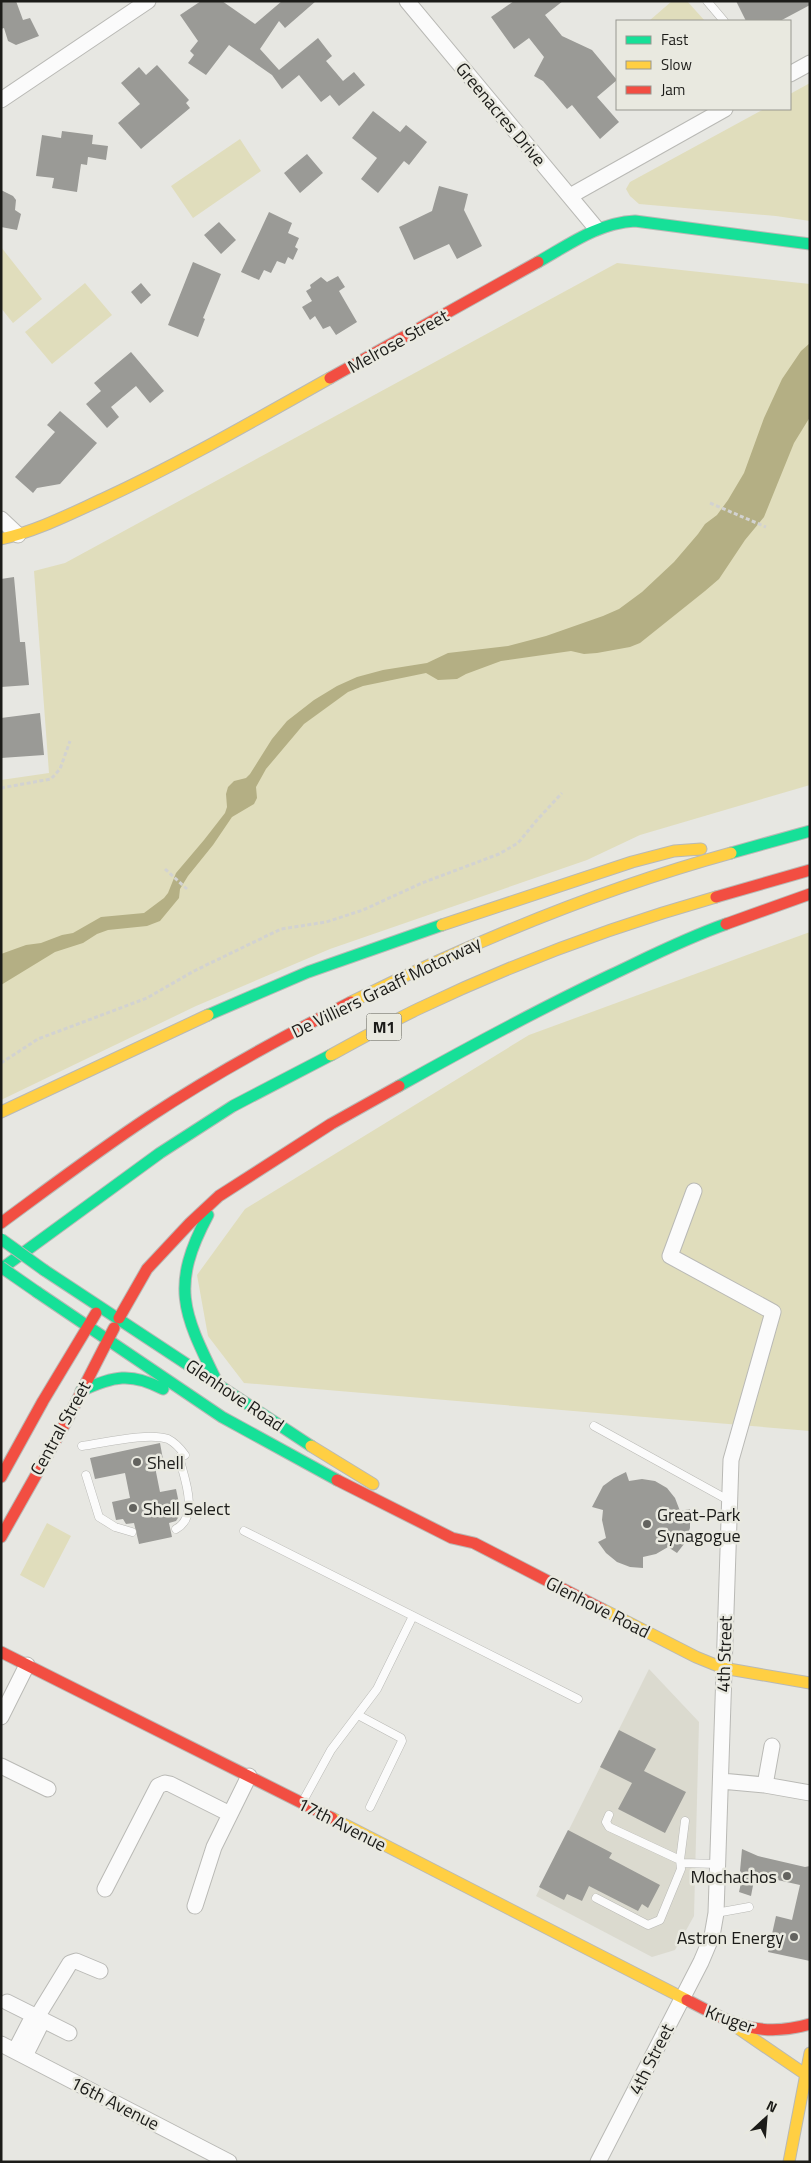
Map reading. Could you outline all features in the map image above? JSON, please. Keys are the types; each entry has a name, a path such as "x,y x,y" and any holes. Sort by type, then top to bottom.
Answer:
{"main road":[{"name":"Melrose Street","path":"1,539 18,535 64,517 182,462 596,228 610,223 635,221 810,244"},
{"name":"De Villiers Graaff Motorway","path":"1,1223 165,1107 306,1024 396,979 517,926 604,892 719,856 810,831"},
{"path":"1,1112 262,990 390,942 653,856 689,848 698,848 719,856"},
{"name":"M1","path":"1,1268 152,1159 208,1122 311,1064 418,1010 534,958 588,938 676,908 810,870"},
{"name":"Central Street","path":"1,1537 138,1283 147,1269 190,1223 219,1196 331,1124 488,1036 694,936 810,894"},
{"path":"218,1384 188,1317 184,1297 188,1256 202,1225 219,1196"},
{"name":"Glenhove Road","path":"1,1239 44,1270 335,1462 407,1503 462,1531 474,1543"},
{"name":"Glenhove Road","path":"1,1268 222,1417 350,1487 452,1538 474,1543 664,1641 723,1668 810,1683"},
{"name":"Central Street","path":"1,1477 87,1325 100,1307"},
{"path":"81,1391 99,1382 138,1377 179,1396 194,1398"},
{"name":"17th Avenue","path":"1,1652 302,1803 681,1999"},
{"name":"Kruger","path":"681,1999 729,2022 751,2029 770,2031 810,2024"},
{"path":"729,2022 805,2074"},
{"path":"789,2162 810,2053"}],"street":[{"path":"1,100 148,1"},
{"name":"Greenacres Drive","path":"407,1 596,228"},
{"path":"791,73 810,63"},
{"path":"570,196 723,110"},
{"path":"1,519 18,535"},
{"name":"4th Street","path":"598,2162 708,1945 716,1913 731,1460 773,1312 670,1256 694,1191"},
{"path":"1,1717 27,1665"},
{"path":"765,1785 772,1746"},
{"path":"1,1766 48,1789"},
{"path":"195,1906 214,1848 248,1776"},
{"path":"721,1781 765,1785 810,1793"},
{"path":"105,1889 158,1786 165,1783 170,1784 230,1814"},
{"path":"13,2050 31,2020 38,2017 70,1963 76,1961 100,1971"},
{"path":"7,2002 69,2033"},
{"name":"16th Avenue","path":"13,2050 230,2162"}],"lane":[{"path":"707,1 723,20"},
{"path":"594,1426 730,1501"},
{"path":"82,1446 154,1436 170,1440 178,1445 182,1456 188,1491 188,1510 183,1524 176,1529"},
{"path":"86,1475 99,1517 115,1526 132,1532"},
{"path":"244,1531 578,1699"},
{"path":"302,1803 331,1750 377,1689 413,1616"},
{"path":"358,1716 401,1738 402,1741 370,1807"},
{"path":"609,1815 606,1822 609,1827 680,1862 718,1864"},
{"path":"596,1898 648,1925 660,1920 682,1869 680,1862 684,1821"},
{"path":"716,1913 749,1907"}],"path":[{"path":"710,503 766,527"},
{"path":"1,788 51,779 60,769 70,741"},
{"path":"1,1063 38,1039 148,998 194,971 281,929 326,922 363,910 422,883 499,854 518,843 562,793"},
{"path":"165,869 187,890"}],"shaded area":[{"path":"672,1 687,1 704,20 650,20"},
{"path":"810,83 810,221 776,216 639,204 630,196 626,189 630,182 762,110 791,110 791,93"},
{"path":"240,139 261,171 193,218 171,186"},
{"path":"1,247 42,299 13,323 1,308"},
{"path":"617,263 810,284 810,785 640,835 587,860 330,949 196,1006 1,1100 1,780 49,773 34,571 65,563"},
{"path":"85,283 112,315 52,364 25,332"},
{"path":"810,343 810,417 794,443 764,517 745,540 719,579 640,643 630,647 597,653 584,654 571,651 501,661 457,679 438,680 426,673 363,686 348,692 304,724 266,769 256,787 257,798 254,804 232,817 213,845 188,876 180,889 179,898 160,921 147,926 108,930 97,934 83,943 55,952 1,985 1,954 26,945 41,943 73,933 101,917 144,913 164,898 176,873 225,813 228,787 234,781 246,778 250,774 272,739 287,721 314,700 357,677 383,670 427,663 448,653 508,646 546,636 619,609 642,592 674,562 705,524 717,515 728,500 744,473 764,418 782,379 801,351"},
{"path":"810,932 810,1431 244,1383 208,1336 197,1275 245,1209 529,1035"},
{"path":"47,1523 71,1536 44,1588 20,1575"},
{"path":"649,1669 699,1722 694,1916 675,1950 652,1957 536,1896"}],"building":[{"path":"1,1 16,1 23,20 30,18 39,36 16,45 8,41 4,28 1,29"},
{"path":"201,1 222,1 255,24 282,1 316,1 285,28 279,21 260,49 279,70 318,38 332,56 326,61 343,81 354,72 365,85 339,106 330,95 321,102 299,75 282,89 272,75 229,45 206,75 188,63 194,55 190,51 198,41 180,15"},
{"path":"514,1 563,1 545,15 562,36 592,50 616,79 597,97 619,122 600,139 572,105 567,109 543,81 534,76 544,57 529,38 514,49 491,17"},
{"path":"736,1 810,1 810,5 782,20 746,20"},
{"path":"157,65 189,100 186,103 190,108 141,149 118,123 140,104 121,83 139,67 146,75"},
{"path":"373,111 400,132 406,125 427,142 409,165 404,161 378,193 361,179 377,158 352,138"},
{"path":"62,131 93,135 92,144 108,146 106,160 88,157 87,165 81,164 77,192 52,188 54,178 36,176 42,135 61,138"},
{"path":"307,154 323,173 300,193 284,173"},
{"path":"439,186 468,194 464,210 482,246 457,259 449,244 414,260 399,227 432,211"},
{"path":"1,190 13,196 16,200 15,210 21,214 17,230 1,227"},
{"path":"269,212 292,223 288,233 299,238 295,247 298,249 293,260 288,257 285,264 277,261 271,273 264,270 259,280 241,272"},
{"path":"219,222 236,240 221,254 204,235"},
{"path":"193,262 221,274 203,318 205,319 198,337 168,325"},
{"path":"338,276 345,287 339,291 357,322 336,335 330,326 323,329 315,316 310,320 302,307 312,301 306,291 311,288 310,285 321,277 327,282"},
{"path":"141,283 151,295 141,304 131,292"},
{"path":"131,352 164,391 150,403 136,386 111,407 119,417 107,428 86,404 101,391 94,383"},
{"path":"60,411 97,443 60,484 37,488 33,493 15,477 55,432 47,425"},
{"path":"14,577 20,642 25,642 29,685 1,687 1,579"},
{"path":"40,713 44,755 1,758 1,718"},
{"path":"160,1443 164,1465 155,1467 160,1492 176,1489 181,1513 176,1521 169,1523 172,1537 139,1544 134,1523 126,1524 123,1519 116,1520 112,1502 130,1498 125,1473 95,1479 90,1458"},
{"name":"Great-Park Synagogue","path":"626,1472 629,1481 642,1479 655,1481 667,1488 675,1498 680,1511 690,1509 690,1528 684,1544 677,1553 668,1547 656,1554 643,1557 643,1568 630,1567 617,1562 606,1553 598,1542 606,1538 602,1520 603,1510 592,1507 603,1486"},
{"path":"619,1730 656,1749 644,1771 686,1792 665,1833 618,1809 632,1783 600,1767"},
{"path":"568,1830 612,1853 609,1858 660,1885 648,1908 642,1904 638,1911 589,1886 582,1901 567,1894 564,1900 539,1887"},
{"path":"742,1849 758,1856 805,1867 810,1866 810,1961 768,1952 776,1916 792,1920 800,1885 755,1875 751,1896 739,1892 743,1874 740,1871"}],"traffic: fast":[{"path":"538,262 596,230 635,221 810,244"},
{"path":"731,853 810,831"},
{"path":"399,1086 584,988 682,942 726,924"},
{"path":"208,1015 308,972 442,925"},
{"path":"1,1269 160,1153 233,1106 331,1055"},
{"path":"208,1215 188,1262 185,1282 186,1301 197,1338 218,1384"},
{"path":"1,1239 44,1270"},
{"path":"1,1267 37,1292"},
{"path":"44,1270 311,1446"},
{"path":"37,1292 222,1417 337,1480"},
{"path":"81,1391 103,1382 122,1378 141,1380 163,1389"}],"traffic: slow":[{"path":"1,539 53,522 161,471 330,378"},
{"path":"442,925 632,862 674,851 701,849"},
{"path":"351,1002 443,958 538,918 634,883 731,853"},
{"path":"331,1055 385,1025 491,976 602,933 716,897"},
{"path":"1,1112 208,1015"},
{"path":"311,1446 373,1484"},
{"path":"602,1609 696,1657 723,1668 810,1683"},
{"path":"332,1818 687,2000"},
{"path":"739,2029 805,2074"},
{"path":"789,2162 810,2053"}],"traffic: jam":[{"path":"330,378 538,262"},
{"path":"716,897 810,870"},
{"path":"726,924 810,894"},
{"path":"1,1223 112,1142 174,1101 248,1056 351,1002"},
{"path":"119,1318 147,1269 190,1223 219,1196 331,1124 399,1086"},
{"path":"1,1477 43,1401 96,1313"},
{"path":"1,1537 66,1422 114,1328"},
{"path":"337,1480 452,1538 474,1543 602,1609"},
{"path":"1,1652 332,1818"},
{"path":"687,2000 732,2022 760,2029 775,2030 810,2024"}],"place":[{"name":"Shell","path":"137,1462"},
{"name":"Shell Select","path":"133,1508"},
{"name":"Great-Park Synagogue","path":"647,1524"},
{"name":"Mochachos","path":"787,1876"},
{"name":"Astron Energy","path":"794,1937"}]}
